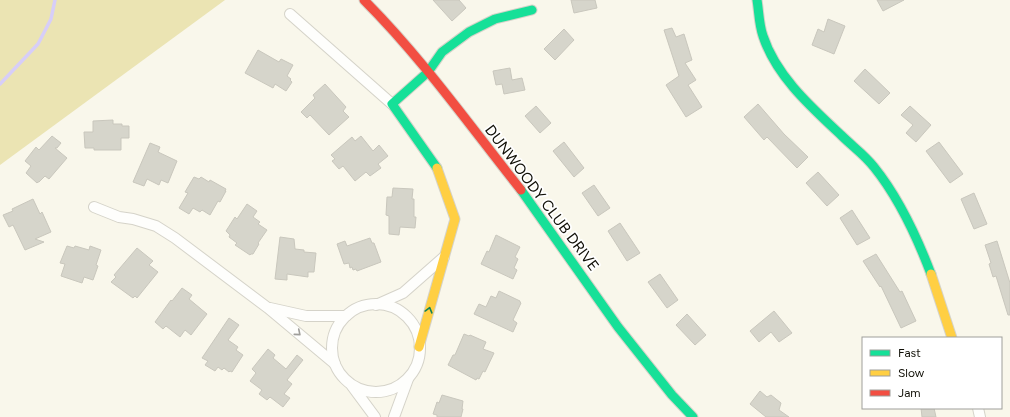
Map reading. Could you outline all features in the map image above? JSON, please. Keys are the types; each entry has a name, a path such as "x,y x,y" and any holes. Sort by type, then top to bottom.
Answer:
{"street":[{"name":"DUNWOODY CLUB DRIVE","path":"364,0 428,72 529,200 618,327 672,395 693,417"},
{"path":"757,0 763,35 772,55 784,75 798,94 877,170 896,202 928,266 937,290 945,323 952,337"},
{"path":"392,104 428,72 442,52 469,32 495,19 532,10"},
{"path":"290,14 392,104 438,169 455,219 419,347 417,364 408,378 394,417"},
{"path":"94,207 119,217 134,219 156,226 175,238 268,308 335,364"},
{"path":"375,417 352,386 339,372 335,364 332,346 333,337 336,330 346,316 360,308 376,305 402,293 444,257"},
{"path":"376,305 392,308 406,317 416,331 419,347"},
{"path":"268,308 306,316 346,316"},
{"path":"352,386 368,391 382,391 394,388 408,378"}],"shaded area":[{"path":"0,0 225,0 0,165"}],"building":[{"path":"433,0 459,0 466,8 452,21"},
{"path":"571,0 595,0 597,8 574,13"},
{"path":"877,0 904,0 883,11"},
{"path":"828,19 845,26 834,54 812,45 818,29 824,32"},
{"path":"672,28 676,37 684,34 692,60 685,63 696,80 688,85 702,107 686,117 666,85 679,76 664,30"},
{"path":"564,29 574,40 555,60 544,49"},
{"path":"258,50 279,62 281,59 293,65 287,76 292,82 286,91 275,84 273,88 245,73"},
{"path":"510,68 512,80 522,78 525,90 504,94 502,84 496,85 493,71"},
{"path":"865,69 890,93 879,104 854,81"},
{"path":"325,84 346,107 343,111 349,117 329,135 310,115 307,118 301,112 315,98 313,95"},
{"path":"758,104 784,134 808,157 797,168 767,137 764,140 744,117"},
{"path":"536,106 551,123 540,133 525,116"},
{"path":"910,106 931,125 916,142 906,133 913,125 901,115"},
{"path":"113,120 113,124 129,126 129,138 121,138 121,150 94,150 94,148 85,148 84,132 93,132 93,121"},
{"path":"52,136 61,143 57,148 55,148 67,158 49,179 45,176 37,183 26,173 31,166 25,161 36,147 39,150"},
{"path":"361,136 373,151 379,145 388,156 378,164 381,168 370,176 366,172 355,181 343,166 339,169 332,161 335,159 331,155 352,137 355,141"},
{"path":"564,142 584,168 574,177 553,151"},
{"path":"939,142 963,174 950,183 926,151"},
{"path":"150,143 160,147 158,152 177,161 168,183 161,180 159,185 147,179 144,186 133,182"},
{"path":"818,172 839,195 827,206 806,183"},
{"path":"194,177 199,179 201,177 209,182 210,180 226,189 220,202 218,201 210,215 202,210 200,212 193,208 189,214 179,208 188,193 185,192"},
{"path":"594,185 610,208 598,216 582,193"},
{"path":"393,188 413,189 412,199 414,199 414,217 416,217 415,228 400,227 399,235 389,234 389,216 386,215 387,197 392,197"},
{"path":"974,193 987,224 974,229 961,199"},
{"path":"33,199 40,214 42,212 51,232 35,239 44,242 25,250 13,225 9,227 3,215"},
{"path":"247,204 257,211 253,217 260,222 258,224 267,230 258,243 259,244 253,254 250,255 235,245 237,243 229,237 230,235 226,231 235,217 237,219"},
{"path":"852,210 870,238 857,245 840,218"},
{"path":"620,223 640,253 627,261 608,231"},
{"path":"496,235 520,247 515,257 518,259 514,268 517,270 513,279 481,264 487,251 489,252"},
{"path":"280,237 294,239 295,249 304,250 304,252 316,253 314,272 308,272 308,277 287,274 287,280 275,279"},
{"path":"370,238 372,243 374,243 381,262 357,271 356,269 353,270 352,267 350,268 349,263 344,264 337,244 345,241 347,246"},
{"path":"997,241 1010,283 1010,315 1008,315 996,276 993,277 989,264 991,263 985,245"},
{"path":"67,246 74,248 75,246 89,250 90,246 101,250 96,265 98,266 93,280 84,277 82,283 61,276 65,264 60,263"},
{"path":"137,248 153,261 149,265 158,272 137,298 135,296 133,298 111,282 116,277 114,275"},
{"path":"876,254 900,292 902,291 916,321 901,328 881,286 880,287 863,261"},
{"path":"660,274 678,300 667,308 648,282"},
{"path":"182,288 192,295 189,299 207,314 191,335 185,330 180,337 166,326 163,329 155,322"},
{"path":"499,291 520,301 521,303 513,320 517,323 513,332 474,314 479,304 486,307 491,296 496,298"},
{"path":"774,311 792,333 779,342 771,332 759,342 750,331"},
{"path":"687,314 706,335 695,345 676,325"},
{"path":"229,318 239,325 228,340 238,347 236,350 243,355 232,372 229,372 224,368 222,370 218,367 215,371 205,365 208,361 202,358"},
{"path":"464,334 486,342 483,349 494,353 485,372 483,371 479,379 477,378 476,380 448,365 453,355 455,355"},
{"path":"268,349 275,355 273,358 286,369 297,355 303,360 287,380 292,384 284,394 290,398 283,407 270,397 267,400 259,394 262,390 250,381 256,373 252,369"},
{"path":"760,391 767,397 771,395 781,403 779,410 789,417 766,417 750,404"},
{"path":"442,395 463,401 461,417 437,417 437,415 433,414 437,402 439,403"},
{"path":"921,409 934,409 936,417 922,417"}],"waterway":[{"path":"0,84 38,44 51,19 55,0"}],"traffic: fast":[{"path":"757,0 762,32 769,51 776,64 785,78 807,102 867,158 883,179 907,218 931,274"},
{"path":"437,168 392,104 428,72 442,52 469,32 495,19 532,10"},
{"path":"521,190 618,327 672,395 693,417"}],"traffic: slow":[{"path":"419,347 455,219 437,168"},
{"path":"931,274 952,337"}],"traffic: jam":[{"path":"364,0 426,69 521,190"}]}
